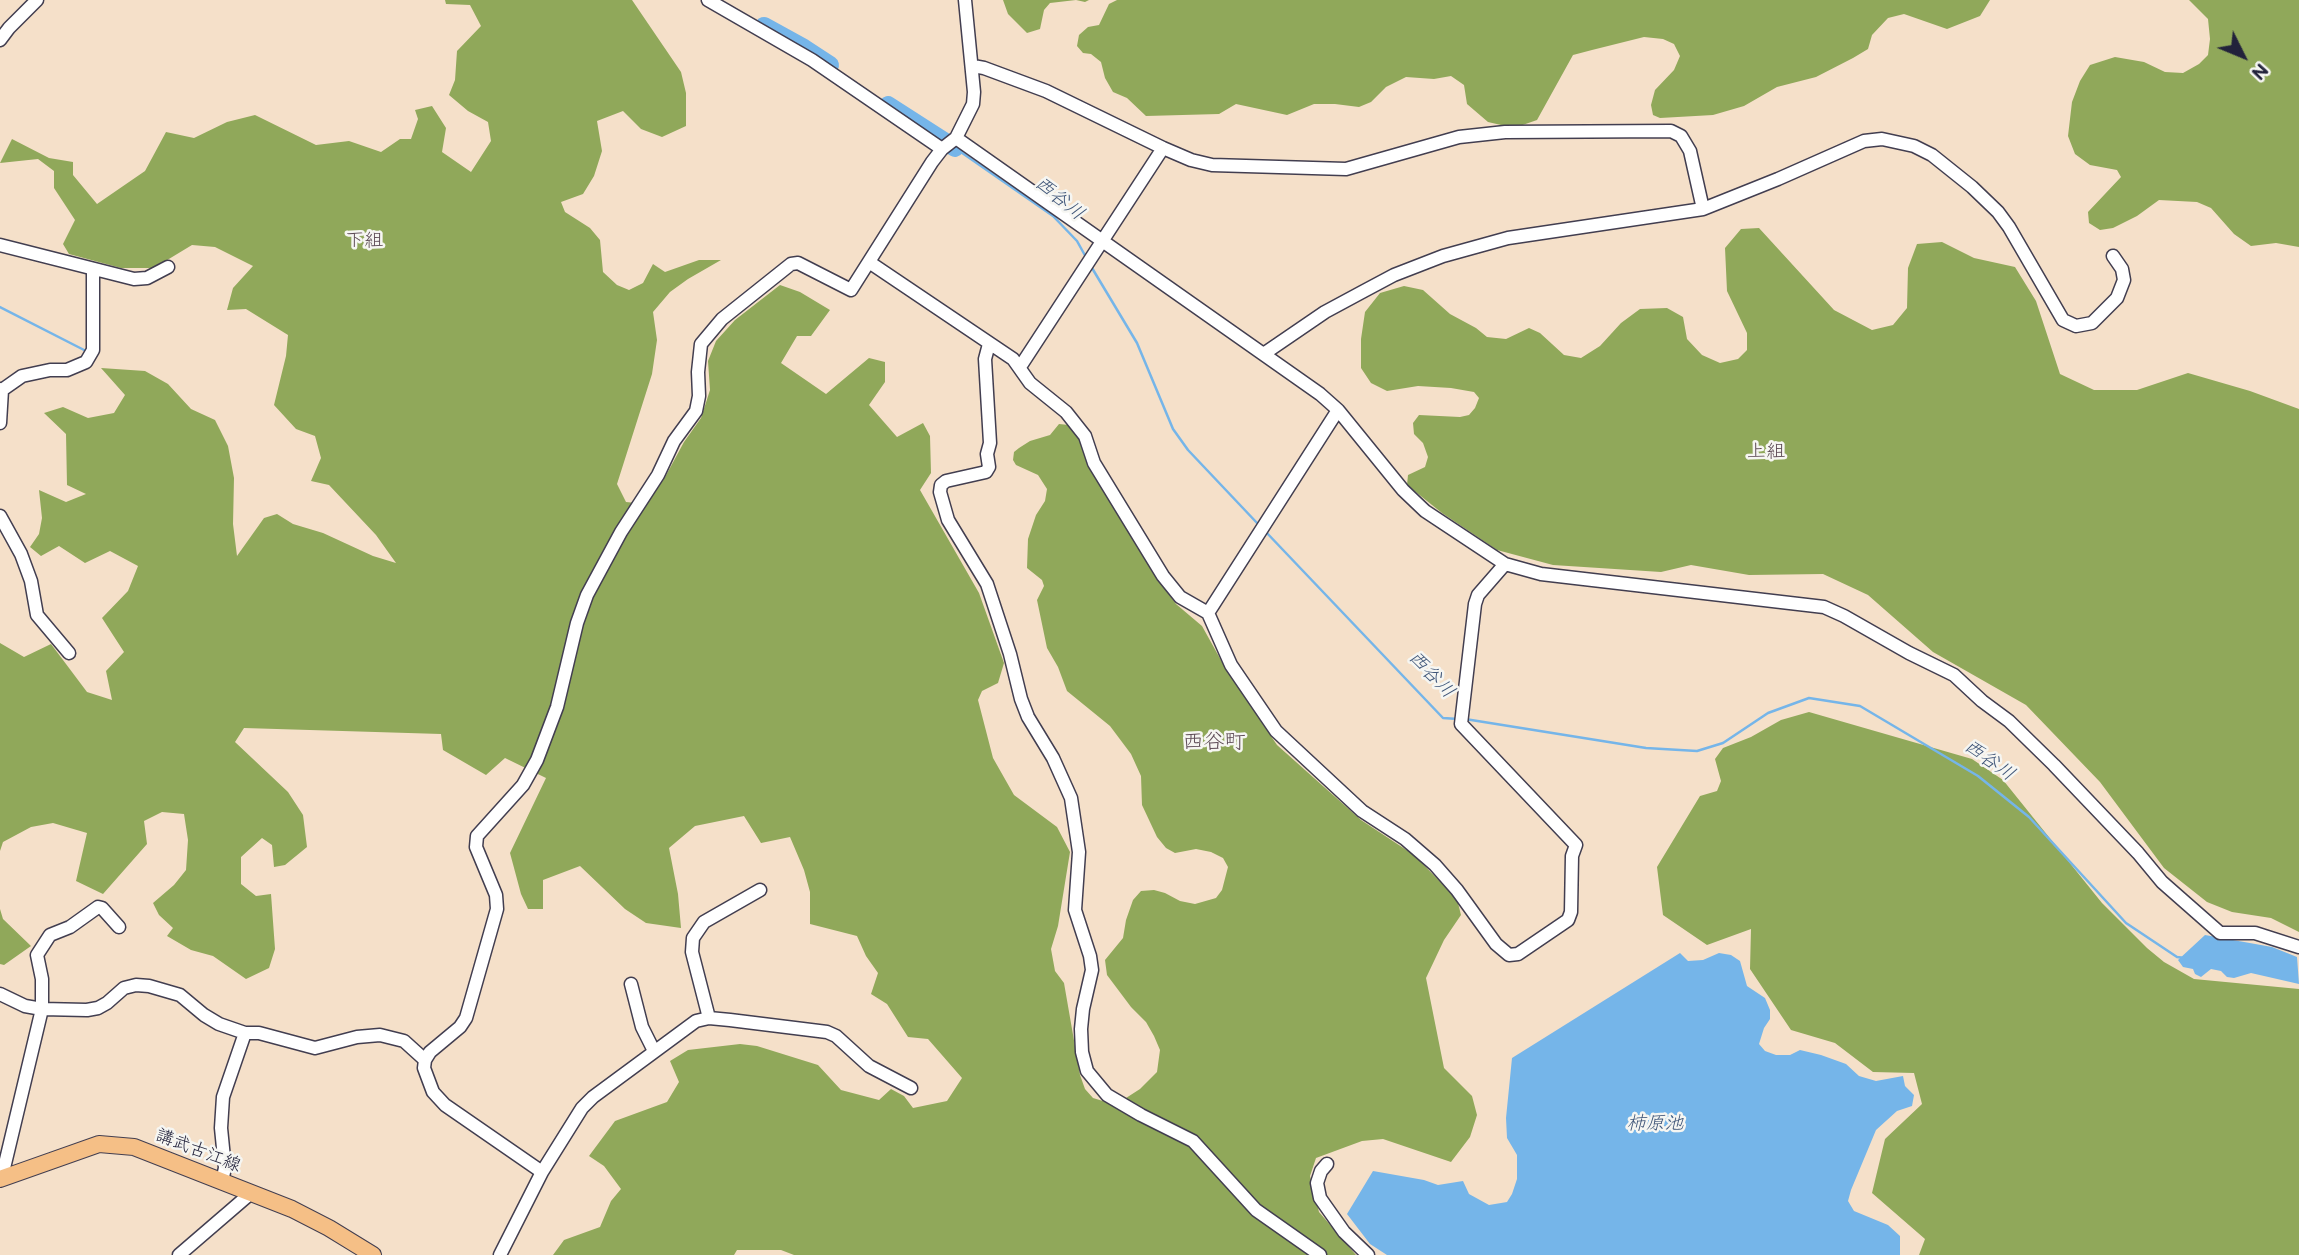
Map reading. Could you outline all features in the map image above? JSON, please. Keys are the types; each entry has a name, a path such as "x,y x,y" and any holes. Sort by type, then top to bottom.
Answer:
{"main road":[{"name":"講武古江線","path":"2,1178 99,1144 134,1147 317,1222 373,1255"}],"street":[{"path":"0,40 37,0"},
{"path":"708,0 812,60 942,149"},
{"path":"542,1172 445,1105 433,1092 426,1078 425,1060 430,1052 460,1027 466,1018 497,909 496,895 476,847 477,836 523,785 537,760 556,707 566,662 587,595 621,532 658,475 674,441 696,411 701,344 722,319 791,264 798,263 851,290 942,149 956,138 973,104 973,66 965,0"},
{"path":"973,66 1045,92 1163,148 1191,160 1212,165 1346,169 1459,137 1482,134 1671,131 1681,136 1690,151 1703,209"},
{"path":"956,138 1321,394 1338,410 1403,490 1425,511 1505,564 1541,574 1824,607 1844,616 1954,675 2045,756 2138,853 2162,882 2220,933 2255,933 2299,947"},
{"path":"1265,354 1325,312 1394,275 1443,256 1508,238 1703,209 1864,141 1882,139 1914,146 1932,155 1972,187 1998,212 2063,320 2077,326 2092,323 2117,298 2124,280 2122,269 2113,256"},
{"path":"1020,367 1163,148"},
{"path":"0,244 134,279 147,278 168,267"},
{"path":"869,262 1013,359 1030,383 1066,412 1085,436 1094,463 1164,576 1180,597 1208,613 1231,665 1276,731 1363,811 1405,839 1435,865 1457,890 1496,944 1509,955 1518,954 1568,920 1571,912 1572,856 1576,845 1460,720 1475,604 1478,595 1505,564"},
{"path":"0,422 1,390 22,376 50,370 67,370 86,362 91,356 93,269"},
{"path":"989,344 985,359 989,467 986,472 946,481 941,485 940,492 948,520 990,592 1028,717 1053,758 1071,797 1079,852 1075,910 1092,970 1081,1029 1082,1052 1087,1071 1107,1095 1193,1141 1256,1210 1320,1255"},
{"path":"1208,613 1338,410"},
{"path":"0,516 21,554 31,581 37,615 69,653"},
{"path":"709,1018 692,953 694,938 704,922 760,890"},
{"path":"2,1178 42,1009 42,979 37,956 50,935 70,927 98,907 119,927"},
{"path":"631,984 642,1027 654,1051"},
{"path":"0,994 25,1006 42,1009 98,1008 124,988 149,986 180,995 212,1020 245,1033 259,1033 315,1048 357,1037 380,1035 404,1041 425,1060"},
{"path":"500,1255 542,1172 582,1108 696,1021 709,1018 827,1032 836,1036 884,1076 911,1088"},
{"path":"222,1181 225,1168 221,1128 223,1097 245,1033"},
{"path":"1327,1164 1317,1183 1320,1198 1344,1232 1368,1255"},
{"path":"180,1255 251,1193"}],"green space":[{"path":"445,0 632,0 681,72 686,93 686,126 662,137 641,129 623,111 597,121 602,151 594,176 583,194 561,202 565,212 590,228 600,240 603,272 617,285 629,290 643,283 653,264 665,272 699,260 721,260 670,292 653,312 657,340 652,374 617,484 626,502 646,504 701,418 710,390 708,361 716,341 735,320 780,285 800,292 830,310 811,336 797,336 781,363 826,394 869,358 885,362 885,382 869,405 897,437 923,423 930,436 931,473 920,490 979,593 1004,663 998,683 982,691 978,700 993,758 1014,795 1057,827 1070,852 1058,926 1051,949 1055,971 1064,983 1080,1075 1085,1089 1093,1098 1106,1102 1126,1098 1140,1089 1157,1072 1160,1050 1154,1036 1146,1022 1107,975 1105,960 1123,938 1133,900 1141,891 1154,890 1195,904 1216,898 1222,890 1228,867 1223,858 1211,852 1196,849 1175,853 1166,848 1157,837 1142,805 1141,776 1131,754 1110,726 1067,691 1047,648 1037,600 1044,586 1042,580 1027,568 1028,539 1036,515 1045,501 1047,489 1038,475 1016,465 1013,460 1014,452 1019,448 1030,441 1050,435 1059,424 1069,425 1076,431 1151,570 1176,604 1202,626 1227,671 1277,745 1361,820 1414,855 1457,899 1461,915 1444,940 1426,978 1444,1068 1472,1096 1477,1115 1470,1137 1451,1162 1383,1139 1362,1141 1316,1158 1310,1176 1319,1212 1356,1255 794,1255 781,1250 737,1250 734,1255 553,1255 564,1240 600,1227 611,1201 621,1189 604,1166 589,1156 615,1121 667,1102 679,1082 670,1061 688,1050 740,1044 757,1046 818,1065 841,1090 879,1100 891,1089 904,1096 913,1108 947,1101 962,1078 928,1039 908,1037 887,1004 871,994 878,973 857,936 810,924 810,892 790,837 761,843 744,816 695,826 669,848 681,928 646,923 625,909 580,866 543,880 543,909 528,909 510,853 546,778 505,758 486,775 443,750 441,734 244,728 235,742 288,792 303,815 307,847 285,865 274,867 272,845 262,838 241,857 241,884 256,896 271,894 275,949 269,968 246,979 213,956 191,950 167,936 173,928 159,915 153,903 174,885 186,870 188,840 184,814 162,812 144,821 147,844 103,894 76,881 87,833 53,823 31,827 3,842 0,851 0,643 24,657 51,644 87,692 112,700 106,671 124,652 102,618 128,591 138,566 110,551 85,563 59,546 41,556 30,547 39,534 42,518 39,490 66,502 86,494 67,485 66,434 44,413 63,407 88,418 114,413 125,395 101,368 145,371 168,384 191,409 215,420 228,446 234,478 233,524 237,556 264,518 277,514 293,524 323,533 373,556 396,563 376,535 329,485 311,481 321,458 315,436 296,429 274,405 286,356 288,335 246,309 227,310 233,288 253,266 215,247 192,245 154,268 121,268 69,254 63,244 75,220 54,188 54,171 38,159 0,163 12,139 49,158 73,162 73,175 97,204 145,171 166,132 194,138 227,122 255,115 316,145 349,141 381,152 400,139 411,139 418,119 415,110 432,106 446,128 442,152 471,172 491,141 488,122 468,111 449,95 455,80 457,51 481,26 470,5 446,4"},
{"path":"1003,0 1076,0 1050,3 1044,10 1040,29 1027,33 1008,14"},
{"path":"1117,0 1990,0 1980,16 1947,29 1904,14 1888,18 1872,35 1868,49 1853,58 1816,77 1777,87 1744,106 1713,115 1660,118 1653,115 1651,105 1655,90 1674,70 1680,56 1674,44 1663,39 1644,37 1573,55 1537,120 1514,128 1488,122 1467,104 1464,85 1451,76 1434,79 1406,77 1386,87 1371,102 1359,107 1314,104 1287,115 1236,104 1219,114 1146,116 1127,98 1113,92 1105,78 1101,62 1091,54 1083,53 1077,46 1079,35 1088,27 1099,25 1109,4"},
{"path":"2189,0 2299,0 2299,247 2276,243 2251,246 2234,234 2211,208 2197,202 2159,200 2137,216 2113,228 2100,230 2089,223 2088,212 2121,177 2117,170 2090,165 2075,154 2068,136 2072,102 2080,81 2090,65 2115,57 2144,62 2165,72 2183,73 2199,64 2208,55 2208,19"},
{"path":"1759,228 1834,310 1872,330 1893,325 1907,308 1908,268 1917,244 1942,242 1974,258 2015,267 2036,301 2060,374 2094,390 2137,390 2188,373 2299,409 2299,932 2271,918 2232,912 2207,902 2164,868 2100,782 2026,705 1933,652 1868,595 1823,574 1749,575 1691,565 1661,572 1553,565 1497,550 1442,513 1407,485 1408,475 1425,467 1428,457 1423,443 1414,434 1413,423 1419,415 1469,415 1479,398 1474,392 1451,388 1418,386 1387,391 1371,383 1361,368 1361,339 1365,312 1380,293 1404,286 1423,290 1450,314 1487,337 1506,339 1529,328 1540,333 1564,355 1581,358 1600,346 1621,323 1640,309 1667,308 1683,317 1687,339 1702,355 1720,363 1738,359 1747,350 1747,333 1727,291 1725,248 1741,229"},
{"path":"1809,712 1972,759 2003,780 2102,903 2147,948 2164,962 2194,979 2299,989 2299,1255 1919,1255 1925,1239 1872,1193 1885,1139 1922,1104 1914,1073 1873,1072 1835,1043 1791,1030 1750,969 1751,929 1707,945 1663,915 1657,867 1700,796 1717,791 1721,781 1715,759 1723,748 1751,737 1781,720"},
{"path":"0,909 3,919 31,946 4,965 0,964"}],"water":[{"path":"2205,935 2272,947 2297,957 2299,984 2251,973 2234,978 2227,977 2221,971 2211,969 2201,977 2195,974 2193,969 2183,967 2178,960"},
{"name":"柿原池","path":"1680,953 1688,961 1703,960 1719,953 1731,955 1740,961 1747,986 1765,998 1770,1010 1770,1019 1759,1044 1765,1051 1776,1055 1790,1055 1800,1050 1821,1055 1846,1064 1859,1076 1876,1081 1903,1076 1905,1086 1914,1095 1912,1106 1897,1111 1876,1130 1848,1201 1854,1211 1888,1225 1900,1236 1900,1255 1387,1255 1370,1244 1347,1214 1373,1171 1438,1185 1463,1181 1469,1194 1489,1205 1507,1202 1517,1179 1517,1155 1507,1138 1506,1118 1512,1058"}],"waterway":[{"name":"西谷川","path":"764,26 830,65"},
{"name":"西谷川","path":"888,105 955,148"},
{"name":"西谷川","path":"955,148 1053,216 1077,241 1087,259"},
{"name":"西谷川","path":"1092,268 1137,343 1173,429 1188,450 1258,524"},
{"path":"0,307 86,351"},
{"name":"西谷川","path":"1265,531 1443,718 1458,719"},
{"name":"西谷川","path":"1465,719 1646,748 1697,751 1723,743 1768,713 1809,698 1860,706 1978,776 2029,817 2126,923 2177,957 2185,958"}],"district":[{"name":"下組","path":"364,241"},
{"name":"上組","path":"1766,452"},
{"name":"西谷町","path":"1214,743"}]}
